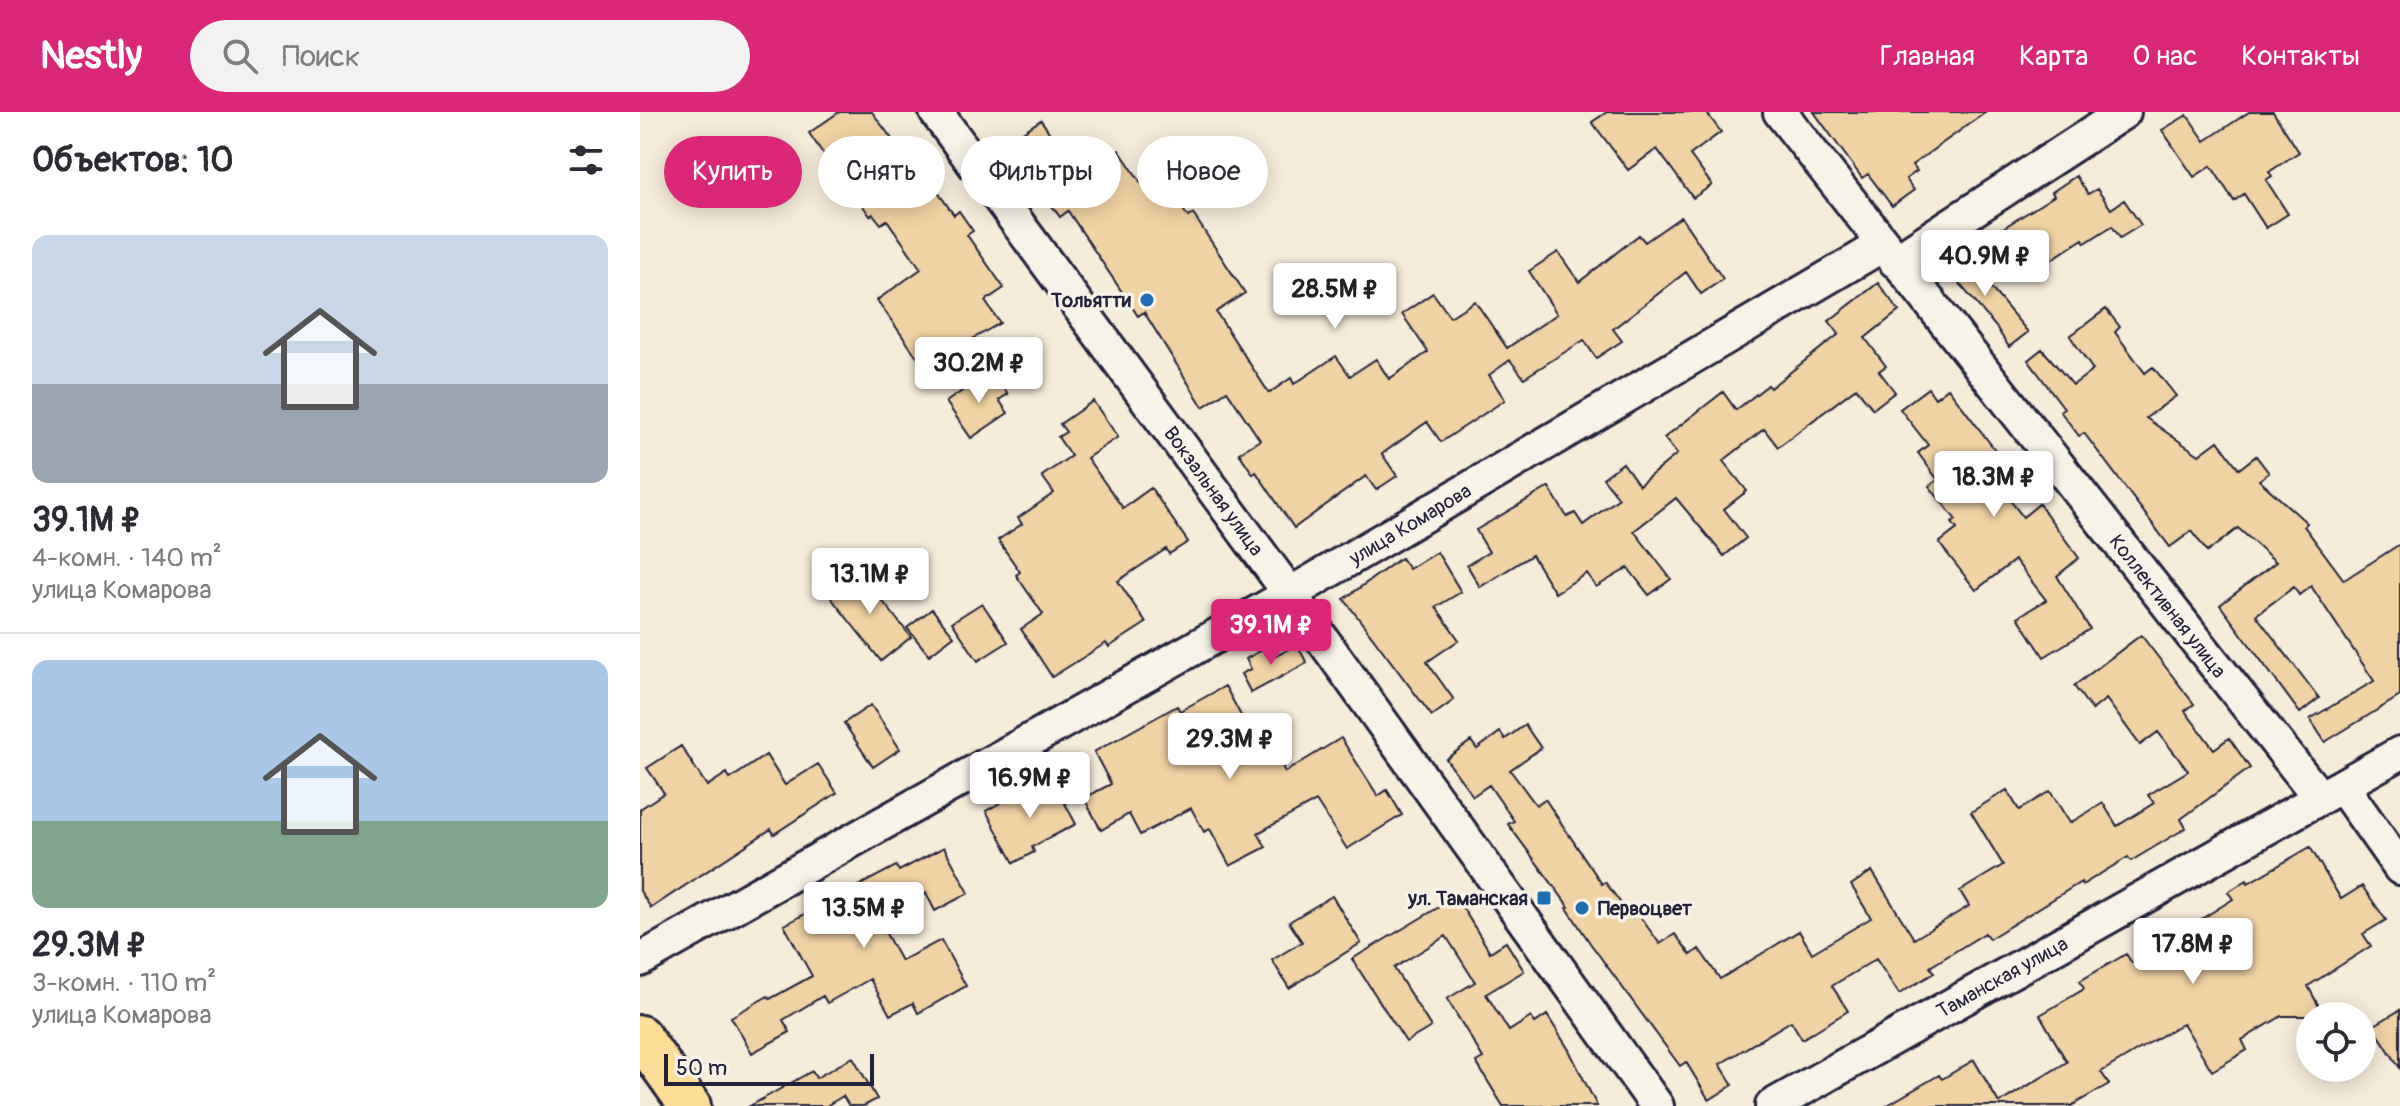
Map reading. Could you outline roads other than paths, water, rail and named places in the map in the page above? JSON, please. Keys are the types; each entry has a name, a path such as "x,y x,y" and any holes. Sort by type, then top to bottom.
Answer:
{"main road":[{"path":"640,1036 690,1106"}],"street":[{"name":"Вокзальная улица","path":"936,112 1290,594 1657,1106"},
{"name":"Коллективная улица","path":"1780,112 1889,253 2331,792 2400,868"},
{"name":"улица Комарова","path":"640,960 1889,253 2124,112"},
{"name":"Таманская улица","path":"1772,1106 2400,753"}],"place":[{"name":"Тольятти","path":"1147,300"},
{"name":"ул. Таманская","path":"1544,898"},
{"name":"Первоцвет","path":"1582,908"}]}
